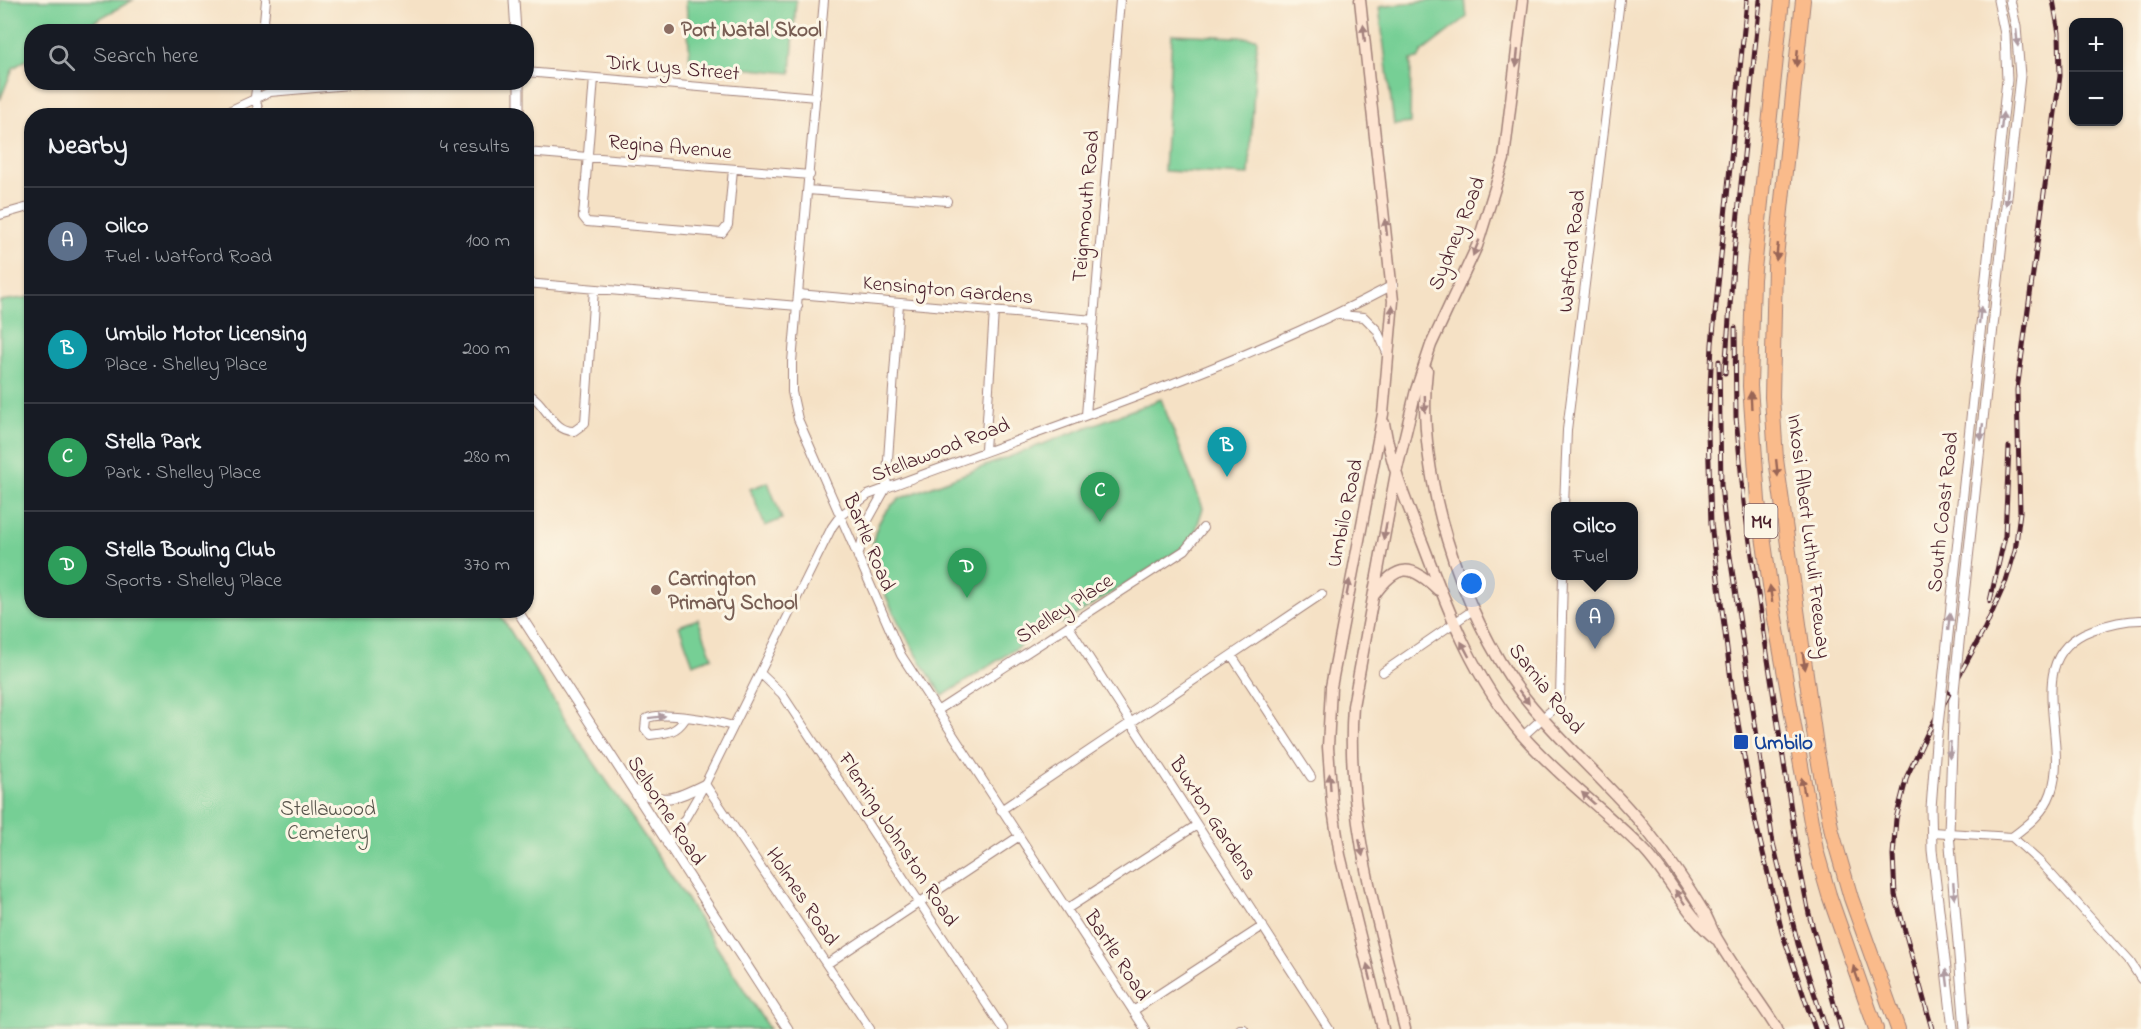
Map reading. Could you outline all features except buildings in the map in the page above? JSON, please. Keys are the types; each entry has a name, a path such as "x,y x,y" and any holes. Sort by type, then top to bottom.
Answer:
{"highway":[{"name":"Inkosi Albert Luthuli Freeway","path":"1782,0 1753,290 1750,386 1758,501 1778,636 1816,850 1828,895 1876,1029"},
{"name":"Inkosi Albert Luthuli Freeway","path":"1803,0 1775,267 1772,385 1776,459 1817,753 1832,832 1851,898 1898,1029"}],"main road":[{"name":"Umbilo Road","path":"1360,0 1393,285 1389,360 1383,414 1331,687 1328,747 1332,803 1340,855 1383,1029"},
{"name":"Sydney Road","path":"1396,473 1416,390 1431,345 1477,246 1497,189 1509,137 1523,0"},
{"name":"Sarnia Road","path":"1431,345 1425,405 1434,476 1446,534 1473,610 1504,670 1543,719 1646,828 1705,914 1718,941 1777,1029"},
{"name":"Sarnia Road","path":"1383,414 1396,473 1453,624 1485,685 1523,735 1559,773 1649,855 1696,921 1718,941"},
{"name":"Umbilo Road","path":"1396,473 1353,706 1350,744 1353,799 1368,877 1405,1029"},
{"path":"1372,598 1388,578 1402,570 1420,574 1441,592"}],"street":[{"path":"264,24 266,0"},
{"path":"514,0 516,24"},
{"name":"Bartle Road","path":"824,0 792,362 794,405 894,643 1018,837 1145,1029"},
{"name":"Teignmouth Road","path":"1086,414 1120,0"},
{"name":"Watford Road","path":"1564,502 1567,430 1620,0"},
{"name":"South Coast Road","path":"1953,1029 1932,832 1936,743 2007,80 2006,34 1998,0"},
{"name":"South Coast Road","path":"1965,1029 1949,833 1954,691 2020,76 2016,27 2010,0"},
{"name":"Dirk Uys Street","path":"534,73 816,97"},
{"path":"594,78 583,217 587,222 722,233 728,225 733,169"},
{"path":"256,90 258,108"},
{"path":"234,108 255,98 276,91 288,90"},
{"path":"519,90 519,108"},
{"name":"Regina Avenue","path":"534,153 810,175"},
{"path":"808,190 947,201"},
{"path":"0,215 24,208"},
{"path":"534,284 798,306"},
{"name":"Stellawood Road","path":"667,844 705,784 840,516 860,500 1336,315 1393,285"},
{"path":"534,398 565,429 574,431 585,423 594,289"},
{"name":"Kensington Gardens","path":"798,294 1094,320"},
{"path":"858,558 867,522 886,488 899,303"},
{"path":"985,450 994,311"},
{"name":"Stellawood Road","path":"1336,315 1364,317 1372,324 1389,360"},
{"name":"Shelley Place","path":"937,711 1185,550 1203,528"},
{"path":"1523,735 1556,707 1561,690 1563,580"},
{"path":"1001,810 1131,725 1322,594"},
{"path":"1383,672 1473,610"},
{"name":"Selborne Road","path":"522,618 788,1029"},
{"path":"2012,837 2038,814 2053,788 2053,675 2059,652 2068,641 2085,632 2111,623 2141,620"},
{"name":"Buxton Gardens","path":"1069,627 1329,1029"},
{"path":"1232,656 1311,777"},
{"name":"Fleming Johnston Road","path":"760,673 782,694 1003,1029"},
{"path":"685,719 678,729 670,733 650,735 645,729 645,721 650,716 680,715 685,719 712,720 733,726"},
{"path":"632,789 646,796 664,800 679,797 705,784"},
{"name":"Holmes Road","path":"705,784 870,1029"},
{"path":"1067,909 1197,825"},
{"path":"1932,832 2012,837 2041,862 2130,962 2141,979"},
{"path":"827,964 1018,837"},
{"path":"1133,1011 1263,926"}],"green space":[{"path":"0,0 133,0 90,24 24,24 24,61 13,68 0,100"},
{"path":"686,0 796,0 791,73 690,63"},
{"path":"1437,0 1465,0 1467,17 1422,52 1418,59 1411,60 1410,123 1394,125 1379,7"},
{"path":"1172,34 1257,38 1249,175 1164,171"},
{"name":"Stellawood Cemetery","path":"24,298 24,618 502,618 574,733 675,881 769,1029 0,1029 0,301"},
{"path":"1161,399 1203,508 1194,536 1184,547 1062,624 1057,616 1052,625 943,696 898,622 879,578 873,543 879,523 886,512 901,498"},
{"path":"768,482 782,519 765,526 750,489"},
{"path":"698,619 712,657 693,664 679,626"}],"railway":[{"path":"1747,0 1712,344 1708,433 1711,524 1733,695 1756,824 1782,932 1815,1029"},
{"path":"1725,373 1734,252 1760,0"},
{"path":"1932,1029 1895,895 1893,855 1896,819 1907,776 1926,736 1985,628 2006,581 2015,551 2020,512 2017,390 2060,76 2059,33 2053,0"},
{"path":"1735,328 1736,417 1744,503 1800,868 1809,914 1841,1029"},
{"path":"1719,361 1721,485 1725,523 1773,843 1798,944 1826,1029"},
{"path":"1990,601 2005,536 2009,447"}],"place":[{"name":"Port Natal Skool","path":"669,29"},
{"name":"Umbilo Motor Licensing","path":"1227,477"},
{"name":"Stella Park","path":"1100,522"},
{"name":"Carrington Primary School","path":"656,590"},
{"name":"Stella Bowling Club","path":"967,598"},
{"name":"Oilco","path":"1595,649"},
{"name":"Umbilo","path":"1741,742"}]}
